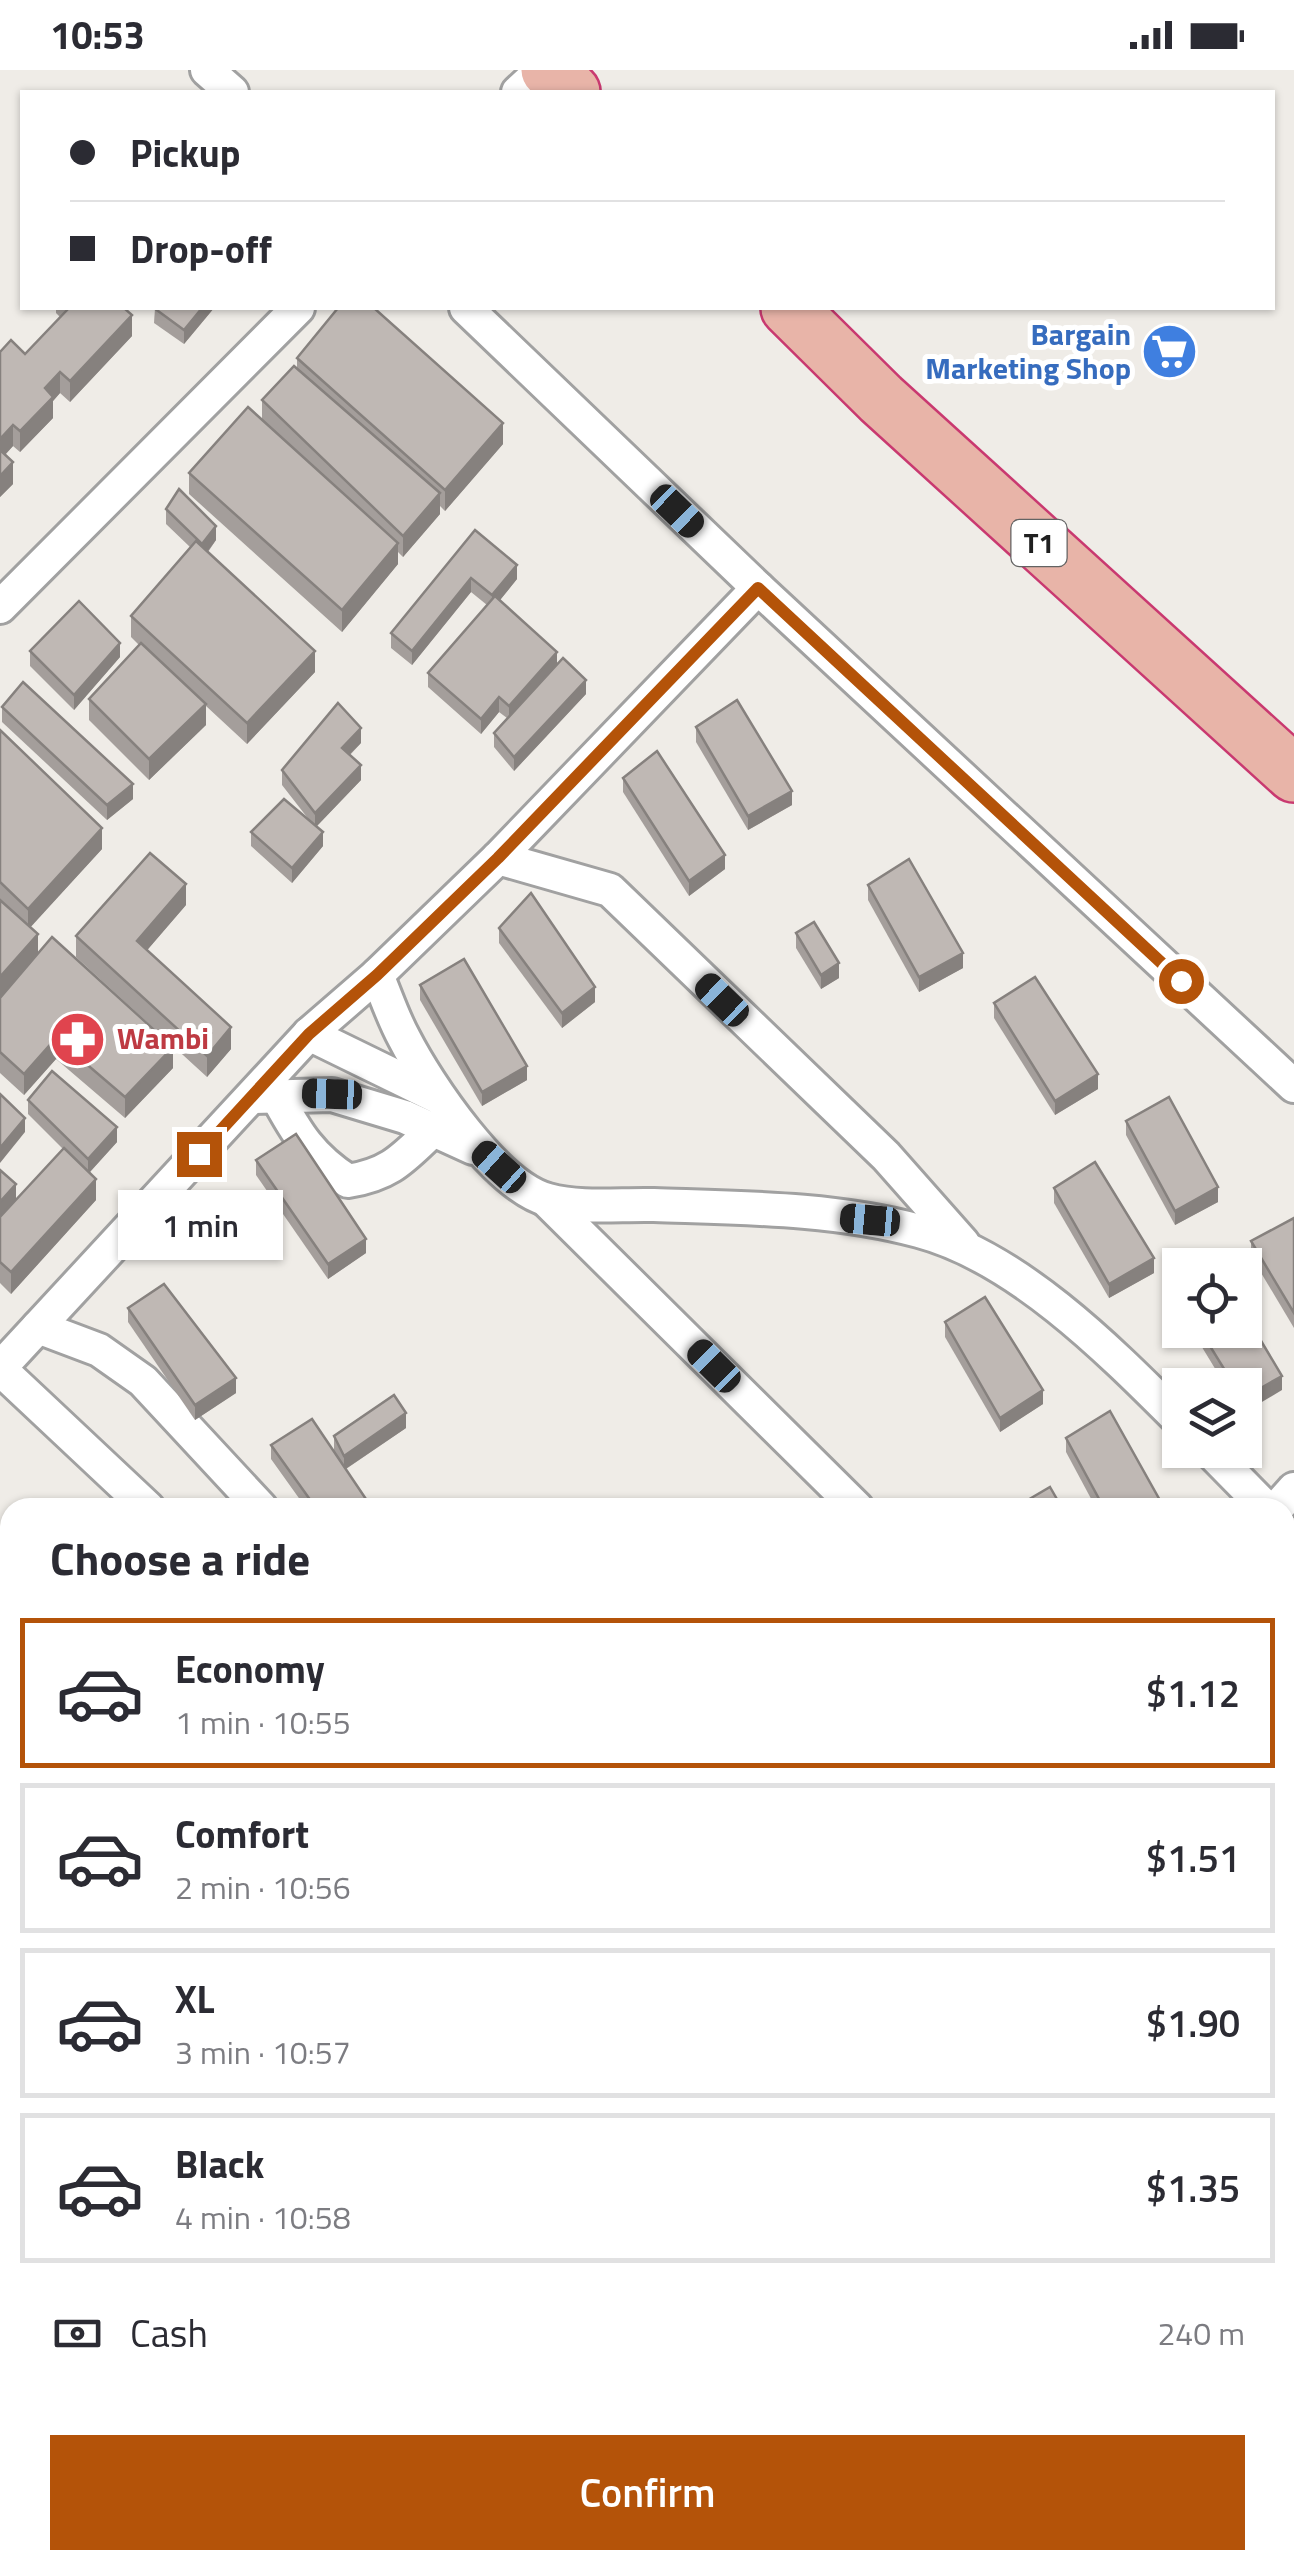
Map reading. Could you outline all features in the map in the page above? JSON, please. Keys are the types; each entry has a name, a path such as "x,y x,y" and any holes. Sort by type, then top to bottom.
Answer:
{"highway":[{"path":"546,70 570,90"},
{"name":"T1","path":"790,310 880,399 1294,774"}],"street":[{"path":"207,70 230,90"},
{"path":"521,90 546,70"},
{"path":"0,607 296,310"},
{"path":"468,310 758,588 1294,1086"},
{"path":"137,1498 0,1368 264,1096 309,1034 377,975 498,858 758,588"},
{"path":"498,858 610,890 886,1156 966,1247"},
{"path":"377,975 439,1114"},
{"path":"309,1034 439,1114 516,1182 546,1200 847,1498"},
{"path":"264,1096 332,1094 439,1114"},
{"path":"264,1096 323,1164 348,1181 376,1176 397,1164 439,1114"},
{"path":"546,1200 774,1211 870,1220 920,1231 966,1247 1048,1300 1162,1404"},
{"path":"38,1327 99,1350 143,1381 252,1498"},
{"path":"1227,1468 1256,1498"}],"building":[{"path":"67,310 126,310 132,315 70,381 60,372 45,388 53,397 20,431 13,425 0,439 0,352 11,340 25,354"},
{"path":"157,310 200,310 184,330"},
{"path":"336,310 376,310 503,423 445,490 297,358"},
{"path":"294,366 440,493 403,536 262,400"},
{"path":"248,407 398,543 342,610 189,473"},
{"path":"0,450 13,462 0,476"},
{"path":"179,489 216,526 202,544 166,509"},
{"path":"475,530 517,565 492,595 471,578 412,651 391,633"},
{"path":"196,541 315,651 247,723 131,616"},
{"path":"495,596 557,652 509,706 499,697 481,719 428,673"},
{"path":"79,601 120,643 74,695 30,651"},
{"path":"141,643 206,704 149,759 89,699"},
{"path":"563,658 586,680 514,757 494,733"},
{"path":"23,682 133,784 107,805 2,707"},
{"path":"737,700 792,791 748,816 696,727"},
{"path":"338,703 361,728 342,748 361,765 315,813 282,770"},
{"path":"0,730 102,828 28,909 0,882"},
{"path":"657,751 725,855 689,881 623,778"},
{"path":"284,799 323,832 292,868 251,832"},
{"path":"150,853 186,884 137,941 231,1027 207,1056 76,936"},
{"path":"909,859 963,953 919,977 868,885"},
{"path":"531,893 595,987 562,1013 499,928"},
{"path":"0,900 38,934 0,977"},
{"path":"814,922 839,963 821,975 796,933"},
{"path":"52,937 173,1047 125,1097 56,1038 24,1074 0,1052 0,998"},
{"path":"464,959 527,1066 482,1092 420,985"},
{"path":"1035,977 1098,1074 1055,1101 994,1003"},
{"path":"52,1071 117,1127 88,1159 28,1100"},
{"path":"0,1094 25,1118 0,1148"},
{"path":"1169,1097 1218,1187 1175,1211 1126,1121"},
{"path":"296,1134 366,1239 328,1264 256,1160"},
{"path":"64,1148 96,1179 11,1272 0,1262 0,1217"},
{"path":"1095,1162 1154,1258 1109,1284 1054,1188"},
{"path":"0,1170 16,1184 0,1202"},
{"path":"1294,1218 1294,1313 1262,1259 1262,1248 1255,1248 1251,1241"},
{"path":"164,1284 236,1378 195,1405 128,1308"},
{"path":"985,1297 1043,1390 1000,1418 945,1322"},
{"path":"1262,1342 1282,1376 1262,1387 1262,1368 1223,1368 1211,1348 1262,1348"},
{"path":"394,1395 406,1413 344,1456 334,1436"},
{"path":"1110,1411 1159,1498 1099,1498 1066,1438"},
{"path":"312,1419 365,1498 309,1498 271,1445"},
{"path":"1050,1487 1056,1498 1031,1498"}],"place":[{"name":"Bargain Marketing Shop","path":"1170,352"},
{"name":"Wambi","path":"78,1039"}],"route":[{"path":"199,1154 309,1034 377,975 498,858 758,588 1181,981"}]}
